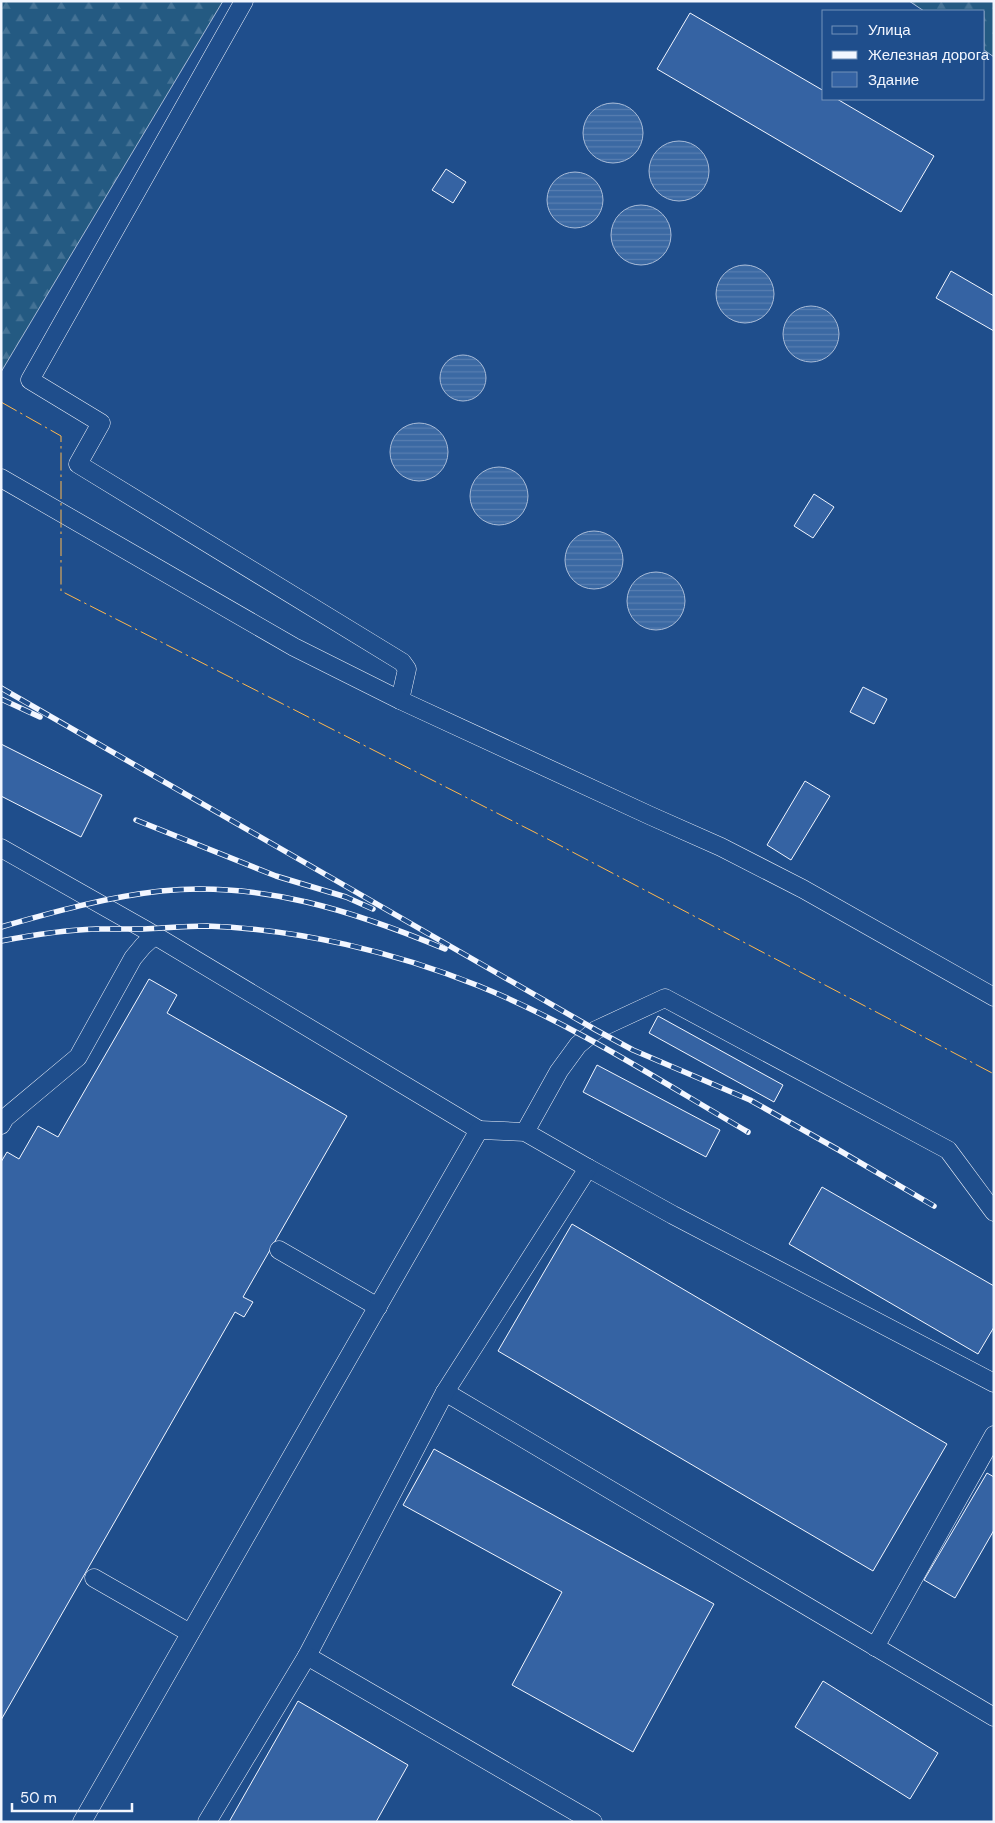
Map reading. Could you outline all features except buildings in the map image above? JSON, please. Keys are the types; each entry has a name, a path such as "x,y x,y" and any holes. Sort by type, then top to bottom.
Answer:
{"street":[{"path":"244,1 30,380 101,423 78,464 402,662 406,669 400,700"},
{"path":"1,478 294,647 400,700 721,847 802,889 994,997"},
{"path":"1,848 144,929 479,1130 524,1132 673,1215 994,1383"},
{"path":"1,1125 5,1118 78,1057 133,958 154,936"},
{"path":"524,1132 559,1071 578,1045 596,1030 665,998 948,1150 994,1212"},
{"path":"82,1822 479,1130"},
{"path":"207,1822 307,1656 446,1392 588,1168"},
{"path":"279,1250 378,1307"},
{"path":"446,1392 994,1717"},
{"path":"875,1647 994,1435"},
{"path":"94,1578 190,1633"},
{"path":"307,1656 594,1822"}],"green space":[{"path":"1,1 223,1 1,372"},
{"path":"909,1 994,1 994,57 985,51 985,10 922,10"}],"shaded area":[{"path":"613,103 630,108 638,116 643,133 638,150 630,158 613,163 596,158 588,150 583,133 588,116 596,108"},
{"path":"679,141 695,146 700,150 704,155 709,171 704,187 700,192 695,196 679,201 663,196 658,192 654,187 649,171 654,155 658,150 663,146"},
{"path":"569,172 581,172 591,176 599,184 603,200 599,216 591,224 581,228 569,228 559,224 551,216 547,206 547,194 551,184 559,176"},
{"path":"635,205 647,205 658,210 666,218 671,229 669,247 658,260 647,265 635,265 624,260 616,252 611,241 611,229 616,218 624,210"},
{"path":"745,265 756,267 769,278 774,294 772,305 761,318 745,323 734,321 721,310 716,294 718,283 729,270"},
{"path":"811,306 822,308 831,314 837,323 839,334 837,345 831,354 822,360 811,362 800,360 791,354 785,345 783,334 785,323 791,314 800,308"},
{"path":"459,355 467,355 476,359 482,365 486,378 482,391 476,397 467,401 459,401 450,397 444,391 440,382 440,374 444,365 450,359"},
{"path":"419,423 435,428 443,436 448,452 443,468 435,476 419,481 403,476 395,468 390,452 395,436 403,428"},
{"path":"493,467 505,467 520,475 528,490 528,502 520,517 505,525 493,525 478,517 470,502 470,490 478,475"},
{"path":"594,531 610,536 618,544 623,560 618,576 610,584 594,589 578,584 570,576 565,560 570,544 578,536"},
{"path":"656,572 667,574 680,585 685,601 683,612 672,625 656,630 645,628 632,617 627,601 629,590 640,577"}],"railway":[{"path":"1,688 596,1030 633,1050 750,1100 934,1206"},
{"path":"1,699 40,717"},
{"path":"136,820 276,876 346,897 373,909"},
{"path":"1,927 121,897 161,891 235,890 271,895 342,911 445,949"},
{"path":"1,941 48,933 96,929 207,926 276,932 346,944 447,974 514,1001 616,1054 748,1132"}],"power":[{"path":"1,402 61,436 61,591 542,836 994,1074"}]}
